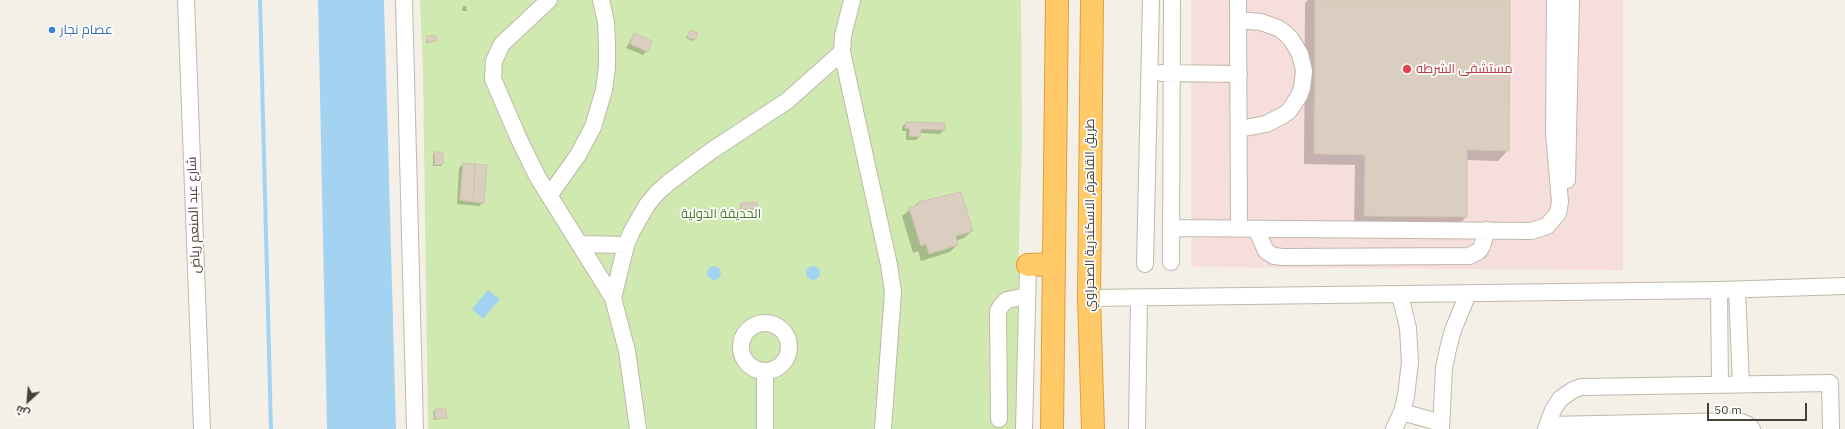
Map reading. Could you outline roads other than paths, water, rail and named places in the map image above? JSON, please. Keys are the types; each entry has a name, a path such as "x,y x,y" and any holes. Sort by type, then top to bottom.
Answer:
{"highway":[{"path":"1052,429 1052,264 1057,0"},
{"name":"طريق القاهرة, الاسكندرية الصحراوي","path":"1092,0 1089,298 1093,429"},
{"path":"1028,265 1052,264"},
{"path":"1093,408 1106,429"}],"street":[{"name":"شارع عبد المنعم رياض","path":"186,0 202,429"},
{"path":"404,0 415,429"},
{"path":"549,0 502,44 497,52 493,70 496,88 537,176 613,298 624,337 638,429"},
{"path":"550,196 578,155 592,127 604,90 607,67 607,43 606,22 601,0"},
{"path":"852,0 843,36 842,52 889,265 892,285 893,305 883,429"},
{"path":"1145,264 1151,0"},
{"path":"1171,262 1172,0"},
{"path":"1238,0 1239,229"},
{"path":"1554,0 1562,86 1566,218"},
{"path":"1171,228 1536,230 1547,226 1558,213 1560,202 1554,132 1562,86 1571,0"},
{"path":"1238,20 1261,22 1278,28 1285,33 1298,50 1304,71 1300,92 1289,111 1266,124 1239,129"},
{"path":"613,298 626,244 638,219 647,205 668,182 711,151 787,101 842,52"},
{"path":"1149,73 1238,74"},
{"path":"1256,229 1266,251 1274,256 1283,257 1469,256 1479,251 1487,230"},
{"path":"580,244 626,244"},
{"path":"1024,429 1028,265"},
{"path":"1089,298 1737,290 1845,286"},
{"path":"1719,290 1720,385"},
{"path":"1737,290 1741,384"},
{"path":"1402,412 1441,426 1444,368 1453,330 1468,294"},
{"path":"1394,429 1402,412 1409,379 1410,356 1408,328 1400,295"},
{"path":"999,419 998,310 1000,306 1008,300 1027,296"},
{"path":"1137,429 1139,298"},
{"path":"765,371 765,429"},
{"path":"1752,429 1748,425 1739,421 1547,427 1553,410 1560,399 1573,390 1581,387 1830,383 1831,429"}],"water":[{"path":"318,0 384,0 396,429 327,429"},
{"path":"711,266 717,266 721,270 721,276 717,280 711,280 707,276 707,270"},
{"path":"810,266 816,266 820,270 820,276 816,280 810,280 806,276 806,270"},
{"path":"488,290 500,299 483,319 472,309"}],"waterway":[{"path":"260,0 271,429"}],"place":[{"name":"عصام نجار","path":"52,30"},
{"name":"مستشفى الشرطه","path":"1407,69"}],"park label":[{"name":"الحديقة الدولية","path":"721,214"}]}
